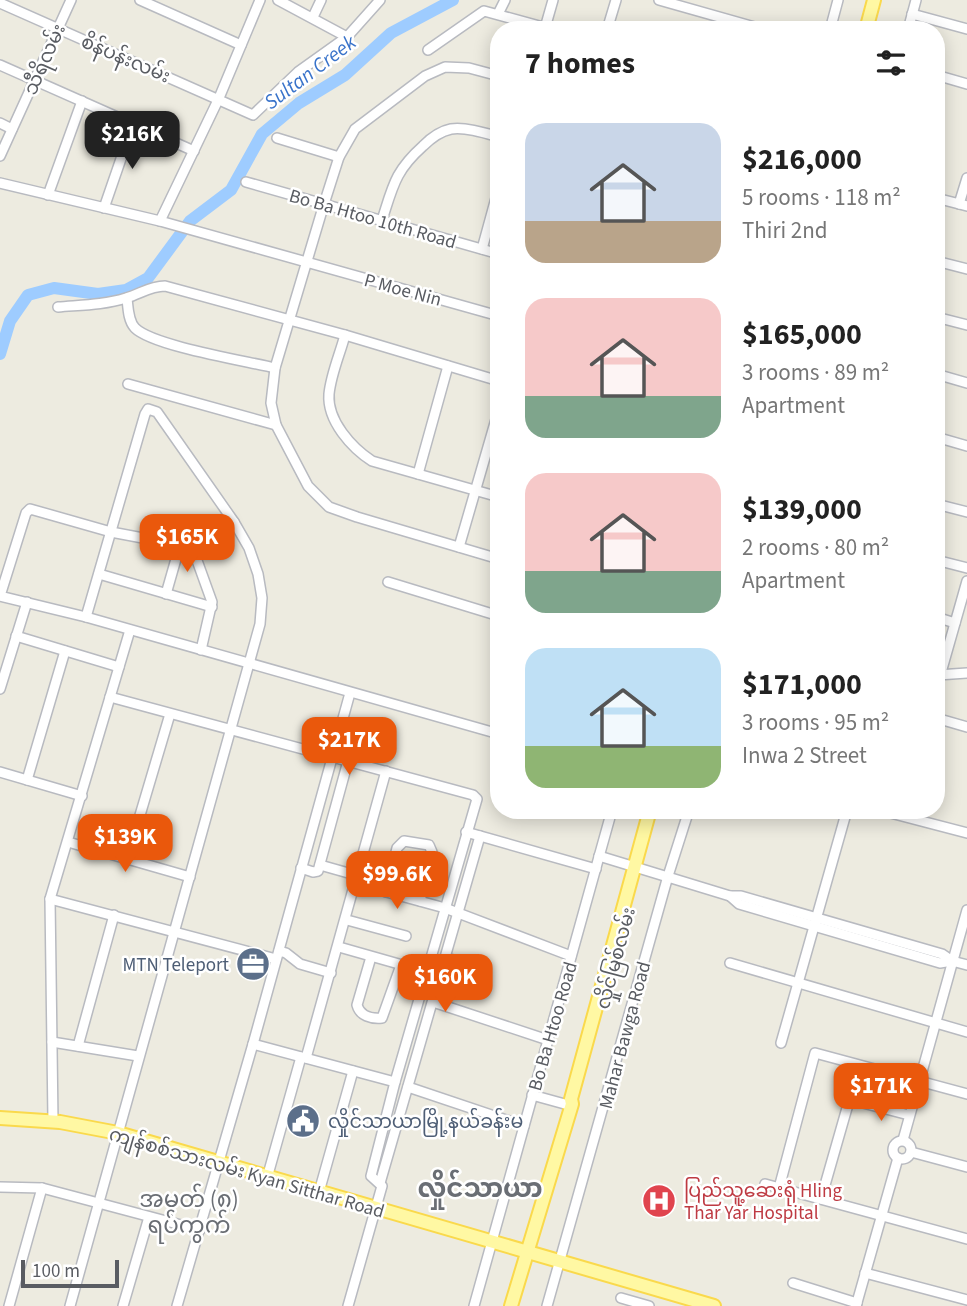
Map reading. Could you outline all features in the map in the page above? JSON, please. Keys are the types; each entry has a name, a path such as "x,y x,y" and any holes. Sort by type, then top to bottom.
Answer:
{"main road":[{"path":"868,21 874,0"},
{"path":"876,21 882,0"},
{"name":"လှိုင်မြစ်လမ်း","path":"511,1306 572,1105 576,1100 648,819"},
{"name":"လှိုင်မြစ်လမ်း","path":"637,866 653,819"},
{"name":"ကျန်စစ်သားလမ်း Kyan Sitthar Road","path":"0,1118 53,1121 118,1133 714,1306"},
{"name":"လှိုင်မြစ်လမ်း","path":"519,1306 529,1252"}],"street":[{"name":"သီရိလမ်း","path":"0,156 71,0"},
{"path":"140,0 241,45"},
{"path":"1,185 160,221 219,99 260,0"},
{"path":"278,0 347,37 380,0"},
{"path":"313,17 321,0"},
{"path":"498,14 505,0"},
{"path":"551,21 553,0"},
{"path":"610,21 616,0"},
{"path":"659,0 733,21"},
{"path":"832,21 838,0"},
{"path":"910,21 916,0"},
{"name":"စိန်ပန်းလမ်း","path":"0,3 252,115 298,72 347,37"},
{"path":"428,50 484,11 522,21"},
{"path":"912,14 938,21"},
{"path":"945,23 967,29"},
{"path":"0,65 194,151"},
{"path":"490,74 469,68 445,67 425,76 355,129 338,156 275,368 271,403 276,425 308,486 329,507 490,556"},
{"path":"945,78 967,84"},
{"path":"48,195 82,101"},
{"path":"0,123 12,129"},
{"path":"104,208 132,124"},
{"path":"382,220 396,176 405,163 431,139 450,129 490,134"},
{"path":"277,138 338,156"},
{"path":"945,200 963,205 967,178"},
{"name":"Bo Ba Htoo 10th Road","path":"246,182 490,251"},
{"path":"482,249 490,220"},
{"name":"P Moe Nin","path":"160,221 490,313"},
{"path":"945,263 967,269"},
{"path":"58,307 100,304 127,298 145,289 165,286 490,378"},
{"path":"127,298 133,327 142,333 162,342 275,368"},
{"path":"945,319 967,325"},
{"path":"345,335 329,391 330,407 339,427 356,451 372,461 490,495"},
{"path":"418,474 448,366"},
{"path":"945,377 967,383"},
{"path":"128,384 276,425"},
{"path":"70,1306 260,624 262,598 258,574 249,548 234,522 157,412 148,409 86,617"},
{"path":"945,440 967,446"},
{"path":"459,547 490,450"},
{"path":"945,506 967,512"},
{"path":"234,522 180,545 111,532 30,509 0,596 86,617 490,732"},
{"path":"190,541 212,602 201,650"},
{"path":"166,594 180,545"},
{"path":"945,562 967,568"},
{"path":"99,574 212,607"},
{"path":"388,582 490,613"},
{"path":"945,657 960,619 967,582"},
{"path":"0,689 27,602"},
{"path":"53,1121 50,899 130,630"},
{"path":"16,636 119,667"},
{"path":"27,780 65,651"},
{"path":"945,675 967,673"},
{"path":"177,1306 350,693"},
{"path":"110,697 474,795 477,799 395,1082 371,1176 380,1183"},
{"path":"127,859 170,714"},
{"path":"945,721 967,727"},
{"path":"301,868 316,872 320,864 348,761"},
{"path":"0,772 82,796"},
{"path":"267,1178 347,920 386,772"},
{"name":"Bo Ba Htoo Road","path":"474,1306 609,819"},
{"name":"Mahar Bawga Road","path":"547,1306 686,819"},
{"path":"780,1043 845,819"},
{"path":"913,819 967,833"},
{"path":"466,832 596,869"},
{"path":"348,1306 382,1186 380,1183 480,836"},
{"path":"386,892 397,848 404,841 429,845 432,852 419,901"},
{"path":"68,842 190,877"},
{"path":"599,856 730,896 739,904 816,922 940,962 952,961 967,965"},
{"path":"320,864 386,892 445,908 571,956"},
{"path":"50,899 277,955 286,953 300,964 331,973"},
{"path":"903,1140 967,910"},
{"path":"78,1046 114,915"},
{"path":"347,920 406,936"},
{"path":"339,947 427,972"},
{"path":"371,957 356,1005 363,1015 382,1018 401,965"},
{"path":"446,958 481,967"},
{"path":"730,963 967,1032"},
{"path":"433,1002 548,1040"},
{"path":"52,1042 138,1056"},
{"path":"253,1044 395,1082"},
{"path":"779,1188 815,1053 967,1094"},
{"path":"821,1199 859,1066"},
{"path":"319,1192 353,1071"},
{"path":"408,1087 524,1126"},
{"path":"532,1095 572,1105"},
{"path":"859,1102 909,1115"},
{"path":"903,1140 911,1146 911,1152 904,1159 898,1158 893,1147 903,1140"},
{"path":"911,1152 967,1167"},
{"path":"793,1283 857,1305 898,1158"},
{"path":"765,1184 967,1239"},
{"path":"0,1187 42,1188 200,1230"},
{"path":"9,1306 42,1188"},
{"path":"123,1306 149,1217"},
{"path":"865,1273 967,1300"},
{"path":"625,1281 620,1302 649,1306"}],"waterway":[{"name":"Sultan Creek","path":"0,354 10,321 28,295 54,288 98,294 126,290 148,278 190,221 231,190 262,134 299,103 345,75 391,33 453,0"}],"place":[{"name":"MTN Teleport","path":"253,964"},
{"name":"လှိုင်သာယာမြို့နယ်ခန်းမ","path":"303,1121"},
{"name":"ပြည်သူ့ဆေးရုံ Hling Thar Yar Hospital","path":"659,1201"}],"district":[{"name":"လှိုင်သာယာ","path":"480,1188"},
{"name":"အမှတ် (၈) ရပ်ကွက်","path":"189,1212"}]}
